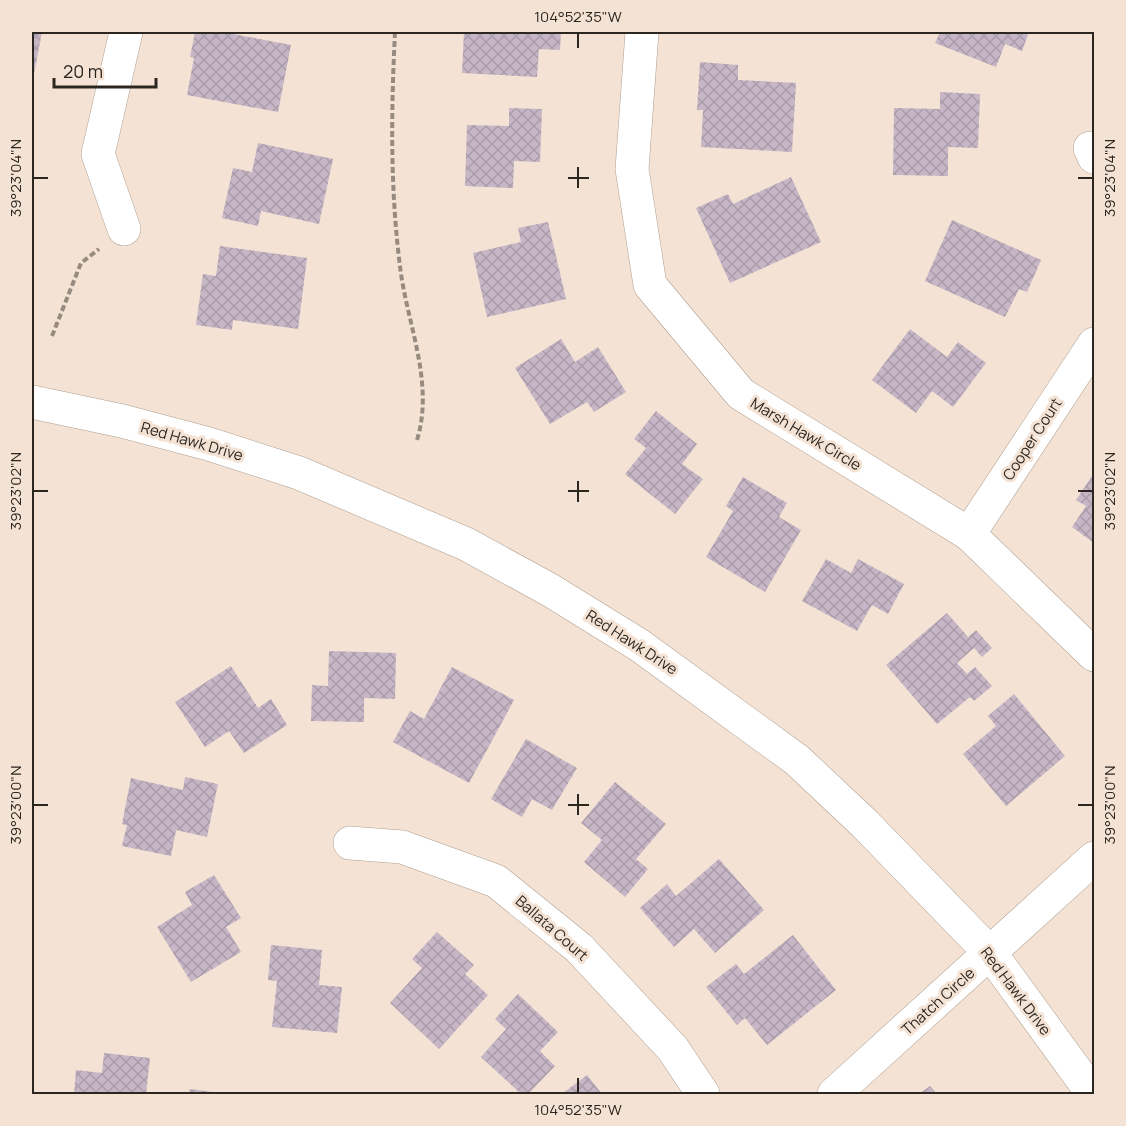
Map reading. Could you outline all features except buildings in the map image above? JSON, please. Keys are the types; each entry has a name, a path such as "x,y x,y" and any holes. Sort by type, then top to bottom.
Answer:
{"street":[{"path":"124,230 98,154 126,32"},
{"name":"Marsh Hawk Circle","path":"642,32 632,169 650,285 741,394 969,534 1095,655"},
{"name":"Cooper Court","path":"969,534 1095,344"},
{"name":"Red Hawk Drive","path":"32,402 144,426 299,473 466,544 550,590 639,645 717,699 797,760 865,824 991,954 1093,1095"},
{"name":"Ballata Court","path":"350,843 402,847 496,880 579,948 673,1049 703,1095"},
{"name":"Thatch Circle","path":"834,1095 1095,858"}],"path":[{"path":"395,32 390,131 393,192 401,274 423,391 423,418 417,440"},
{"path":"51,336 81,263 124,230"}]}
